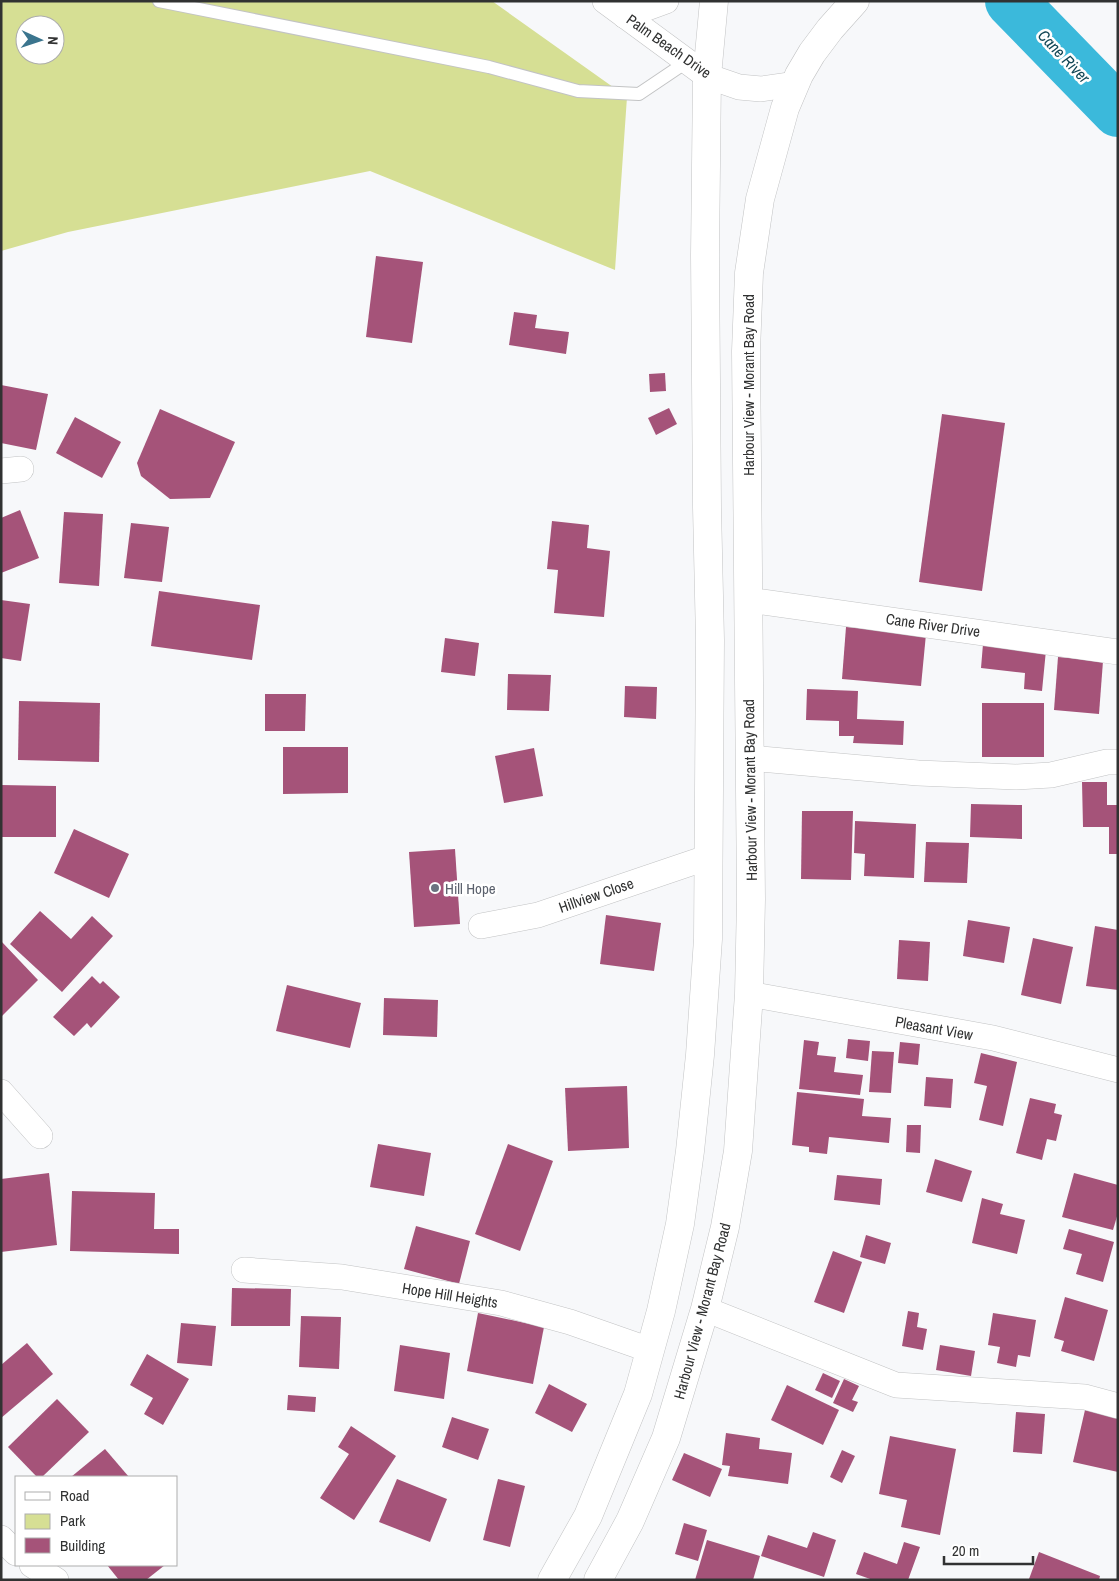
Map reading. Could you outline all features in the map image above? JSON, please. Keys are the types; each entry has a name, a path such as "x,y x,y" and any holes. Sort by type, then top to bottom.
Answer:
{"highway":[{"path":"552,1580 588,1516 638,1394 661,1311 680,1224 700,1055 708,939 710,640 705,265 698,69 714,1"},
{"name":"Harbour View - Morant Bay Road","path":"598,1580 630,1521 666,1438 705,1309 725,1228 738,1151 749,994 751,899 746,351 749,273 760,199 785,108 808,60 830,29 855,1"}],"street":[{"path":"615,9 666,1"},
{"name":"Palm Beach Drive","path":"615,9 698,69 739,87 760,90 795,84"},
{"name":"Cane River Drive","path":"748,600 1118,652"},
{"path":"749,758 918,773 1016,777 1051,775 1107,762 1118,762"},
{"name":"Hillview Close","path":"481,926 538,915 709,857"},
{"name":"Pleasant View","path":"749,994 993,1038 1118,1070"},
{"path":"1,1092 40,1136"},
{"name":"Hope Hill Heights","path":"244,1270 342,1277 501,1303 570,1322 650,1350"},
{"path":"705,1309 896,1385 1085,1397 1118,1406"},
{"path":"1,1538 15,1552"},
{"path":"34,1566 56,1580"}],"lane":[{"path":"159,1 489,67 578,91 639,94 698,69"}],"green space":[{"path":"1,1 492,1 627,97 615,270 370,171 68,232 1,251"}],"building":[{"path":"376,256 423,262 412,343 366,337"},
{"path":"514,312 537,315 535,328 569,332 566,354 509,345"},
{"path":"665,373 666,391 650,392 649,374"},
{"path":"1,385 48,394 36,450 1,443"},
{"path":"669,408 677,424 656,435 648,418"},
{"path":"160,409 235,442 210,498 170,499 141,476 137,463"},
{"path":"942,414 1005,423 982,591 919,582"},
{"path":"75,417 121,442 102,478 56,453"},
{"path":"20,510 39,558 1,573 1,518"},
{"path":"64,512 103,514 99,586 59,583"},
{"path":"552,521 589,525 587,548 610,551 604,617 554,613 558,570 547,569"},
{"path":"131,523 169,527 162,582 124,578"},
{"path":"159,591 260,605 252,660 151,646"},
{"path":"1,600 30,604 21,661 1,658"},
{"path":"846,627 926,634 921,686 842,679"},
{"path":"445,638 479,643 475,676 441,672"},
{"path":"983,644 1046,650 1042,691 1024,689 1025,673 981,668"},
{"path":"1058,657 1103,661 1099,714 1054,710"},
{"path":"508,674 551,675 549,711 507,710"},
{"path":"625,686 657,687 656,719 624,717"},
{"path":"807,689 858,691 857,719 904,721 903,745 853,743 854,736 839,736 839,721 806,720"},
{"path":"265,694 306,694 305,731 265,731"},
{"path":"19,701 100,703 99,762 18,760"},
{"path":"982,703 1044,703 1044,757 982,757"},
{"path":"283,747 348,747 348,793 283,794"},
{"path":"534,748 543,796 504,803 495,756"},
{"path":"1082,782 1107,782 1107,805 1118,805 1118,854 1109,854 1109,827 1083,827"},
{"path":"1,785 56,786 56,837 1,837"},
{"path":"971,804 1022,805 1022,839 970,837"},
{"path":"802,811 853,811 851,880 801,879"},
{"path":"855,821 916,824 914,878 864,876 865,854 854,853"},
{"path":"74,829 129,854 109,898 54,873"},
{"path":"926,842 969,843 967,883 924,882"},
{"name":"Hill Hope","path":"455,849 460,924 414,927 409,852"},
{"path":"40,911 71,939 92,916 113,936 62,992 10,944"},
{"path":"606,915 661,923 654,971 600,964"},
{"path":"968,920 1010,927 1004,963 963,956"},
{"path":"1095,926 1118,930 1118,990 1086,986"},
{"path":"1033,938 1073,947 1061,1004 1021,995"},
{"path":"899,940 930,942 928,981 897,979"},
{"path":"1,941 38,980 1,1017"},
{"path":"92,976 100,984 103,981 120,997 91,1028 87,1023 74,1036 53,1017"},
{"path":"287,985 361,1003 350,1048 276,1031"},
{"path":"384,998 438,1000 437,1037 383,1035"},
{"path":"848,1039 870,1041 868,1061 846,1058"},
{"path":"804,1040 819,1042 817,1055 836,1057 834,1072 863,1075 860,1095 799,1089"},
{"path":"900,1042 920,1044 918,1065 898,1063"},
{"path":"872,1051 894,1052 891,1093 869,1092"},
{"path":"981,1053 1017,1062 1003,1126 979,1120 987,1086 974,1083"},
{"path":"926,1077 953,1079 951,1108 924,1106"},
{"path":"627,1086 629,1148 568,1151 565,1088"},
{"path":"797,1092 864,1099 862,1116 891,1118 889,1143 829,1137 827,1154 809,1152 809,1147 792,1145"},
{"path":"1030,1098 1056,1104 1054,1113 1062,1115 1056,1141 1047,1139 1042,1160 1016,1153"},
{"path":"907,1125 921,1125 920,1153 906,1152"},
{"path":"378,1144 431,1153 424,1196 370,1187"},
{"path":"508,1144 553,1161 520,1251 475,1234"},
{"path":"935,1159 972,1171 962,1202 926,1192"},
{"path":"49,1173 57,1245 1,1252 1,1179"},
{"path":"1074,1173 1118,1185 1118,1213 1113,1230 1062,1217"},
{"path":"837,1175 882,1179 880,1205 834,1200"},
{"path":"72,1191 155,1193 154,1229 179,1229 179,1254 70,1251"},
{"path":"982,1198 1003,1204 1000,1214 1025,1220 1017,1254 972,1243"},
{"path":"416,1226 470,1241 459,1284 404,1269"},
{"path":"1069,1229 1114,1242 1103,1282 1076,1274 1082,1254 1063,1249"},
{"path":"866,1235 891,1243 885,1264 860,1257"},
{"path":"833,1251 862,1262 844,1313 814,1302"},
{"path":"232,1288 291,1289 290,1326 231,1326"},
{"path":"1065,1297 1108,1310 1094,1361 1061,1351 1064,1341 1054,1338"},
{"path":"908,1311 919,1313 917,1327 927,1329 923,1350 902,1346"},
{"path":"478,1313 544,1327 533,1384 467,1371"},
{"path":"993,1313 1036,1320 1030,1357 1018,1355 1016,1367 997,1363 1000,1347 988,1345"},
{"path":"301,1316 341,1317 339,1369 299,1367"},
{"path":"181,1323 216,1326 212,1366 177,1363"},
{"path":"27,1343 53,1374 1,1418 1,1365"},
{"path":"400,1345 450,1353 444,1399 394,1391"},
{"path":"940,1345 975,1351 971,1376 936,1370"},
{"path":"147,1354 189,1379 163,1425 144,1414 153,1398 130,1385"},
{"path":"823,1373 840,1381 832,1398 815,1390"},
{"path":"844,1379 859,1386 852,1400 858,1402 853,1412 833,1403"},
{"path":"549,1384 587,1404 572,1432 535,1413"},
{"path":"787,1385 839,1410 823,1445 771,1420"},
{"path":"288,1395 316,1397 315,1412 287,1410"},
{"path":"57,1399 89,1432 43,1476 36,1476 8,1447"},
{"path":"1085,1410 1118,1418 1118,1472 1073,1462"},
{"path":"1016,1412 1045,1414 1042,1454 1013,1452"},
{"path":"452,1417 489,1429 478,1460 442,1447"},
{"path":"351,1426 396,1456 354,1520 320,1498 349,1454 338,1447"},
{"path":"726,1433 760,1438 759,1449 792,1453 788,1484 728,1476 730,1466 722,1465"},
{"path":"890,1436 956,1449 940,1535 901,1527 907,1500 879,1494"},
{"path":"105,1449 128,1476 72,1476"},
{"path":"842,1450 855,1456 842,1483 830,1477"},
{"path":"684,1453 722,1469 710,1497 672,1480"},
{"path":"397,1479 447,1499 430,1542 379,1522"},
{"path":"498,1479 525,1486 510,1547 483,1540"},
{"path":"684,1523 707,1530 698,1561 675,1554"},
{"path":"813,1532 836,1540 824,1577 761,1556 768,1535 807,1548"},
{"path":"707,1540 760,1556 753,1580 695,1580"},
{"path":"904,1542 920,1547 908,1580 873,1580 856,1574 864,1552 897,1564"},
{"path":"1039,1552 1100,1576 1099,1580 1029,1579"},
{"path":"108,1566 164,1566 146,1580 119,1580"}],"waterway":[{"name":"Cane River","path":"1011,1 1118,111"}],"place":[{"name":"Hill Hope","path":"435,888"}]}
